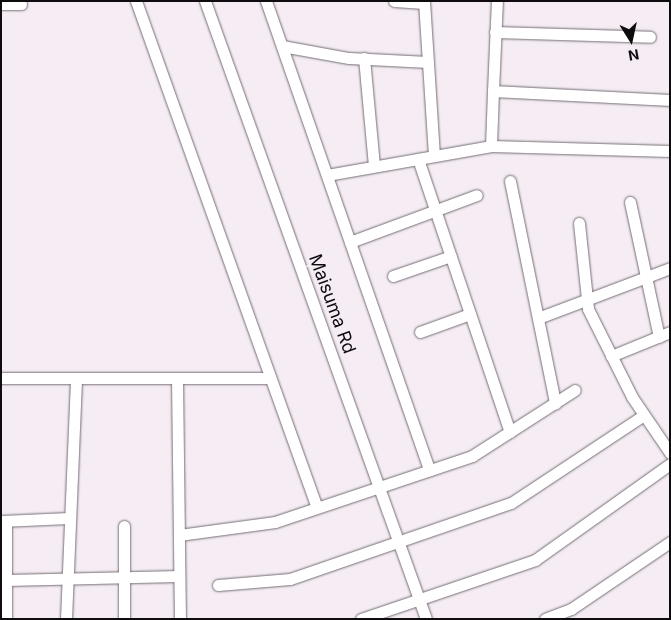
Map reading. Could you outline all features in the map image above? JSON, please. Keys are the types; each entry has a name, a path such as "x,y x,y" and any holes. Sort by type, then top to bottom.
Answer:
{"street":[{"path":"136,1 317,508"},
{"name":"Maisuma Rd","path":"205,1 426,619"},
{"path":"266,1 429,470"},
{"path":"394,1 424,2 434,156"},
{"path":"490,146 497,1"},
{"path":"1,4 21,4"},
{"path":"495,32 650,37"},
{"path":"282,46 364,58 428,62"},
{"path":"364,58 374,166"},
{"path":"493,91 670,100"},
{"path":"326,175 490,146 670,151"},
{"path":"418,159 510,432"},
{"path":"510,181 555,403"},
{"path":"350,242 477,195"},
{"path":"630,202 659,337"},
{"path":"579,223 587,300 611,356 644,414 670,453"},
{"path":"393,276 451,256"},
{"path":"538,318 670,268"},
{"path":"420,332 470,314"},
{"path":"611,356 670,332"},
{"path":"1,378 270,378"},
{"path":"66,619 66,577 76,378"},
{"path":"176,378 180,619"},
{"path":"179,535 249,528 317,508 378,485 472,456 575,390"},
{"path":"218,585 290,579 512,503 644,414"},
{"path":"361,619 535,560 670,464"},
{"path":"6,619 4,521 69,518"},
{"path":"124,526 124,619"},
{"path":"545,619 571,609 670,542"},
{"path":"6,580 66,577 180,576"}]}
